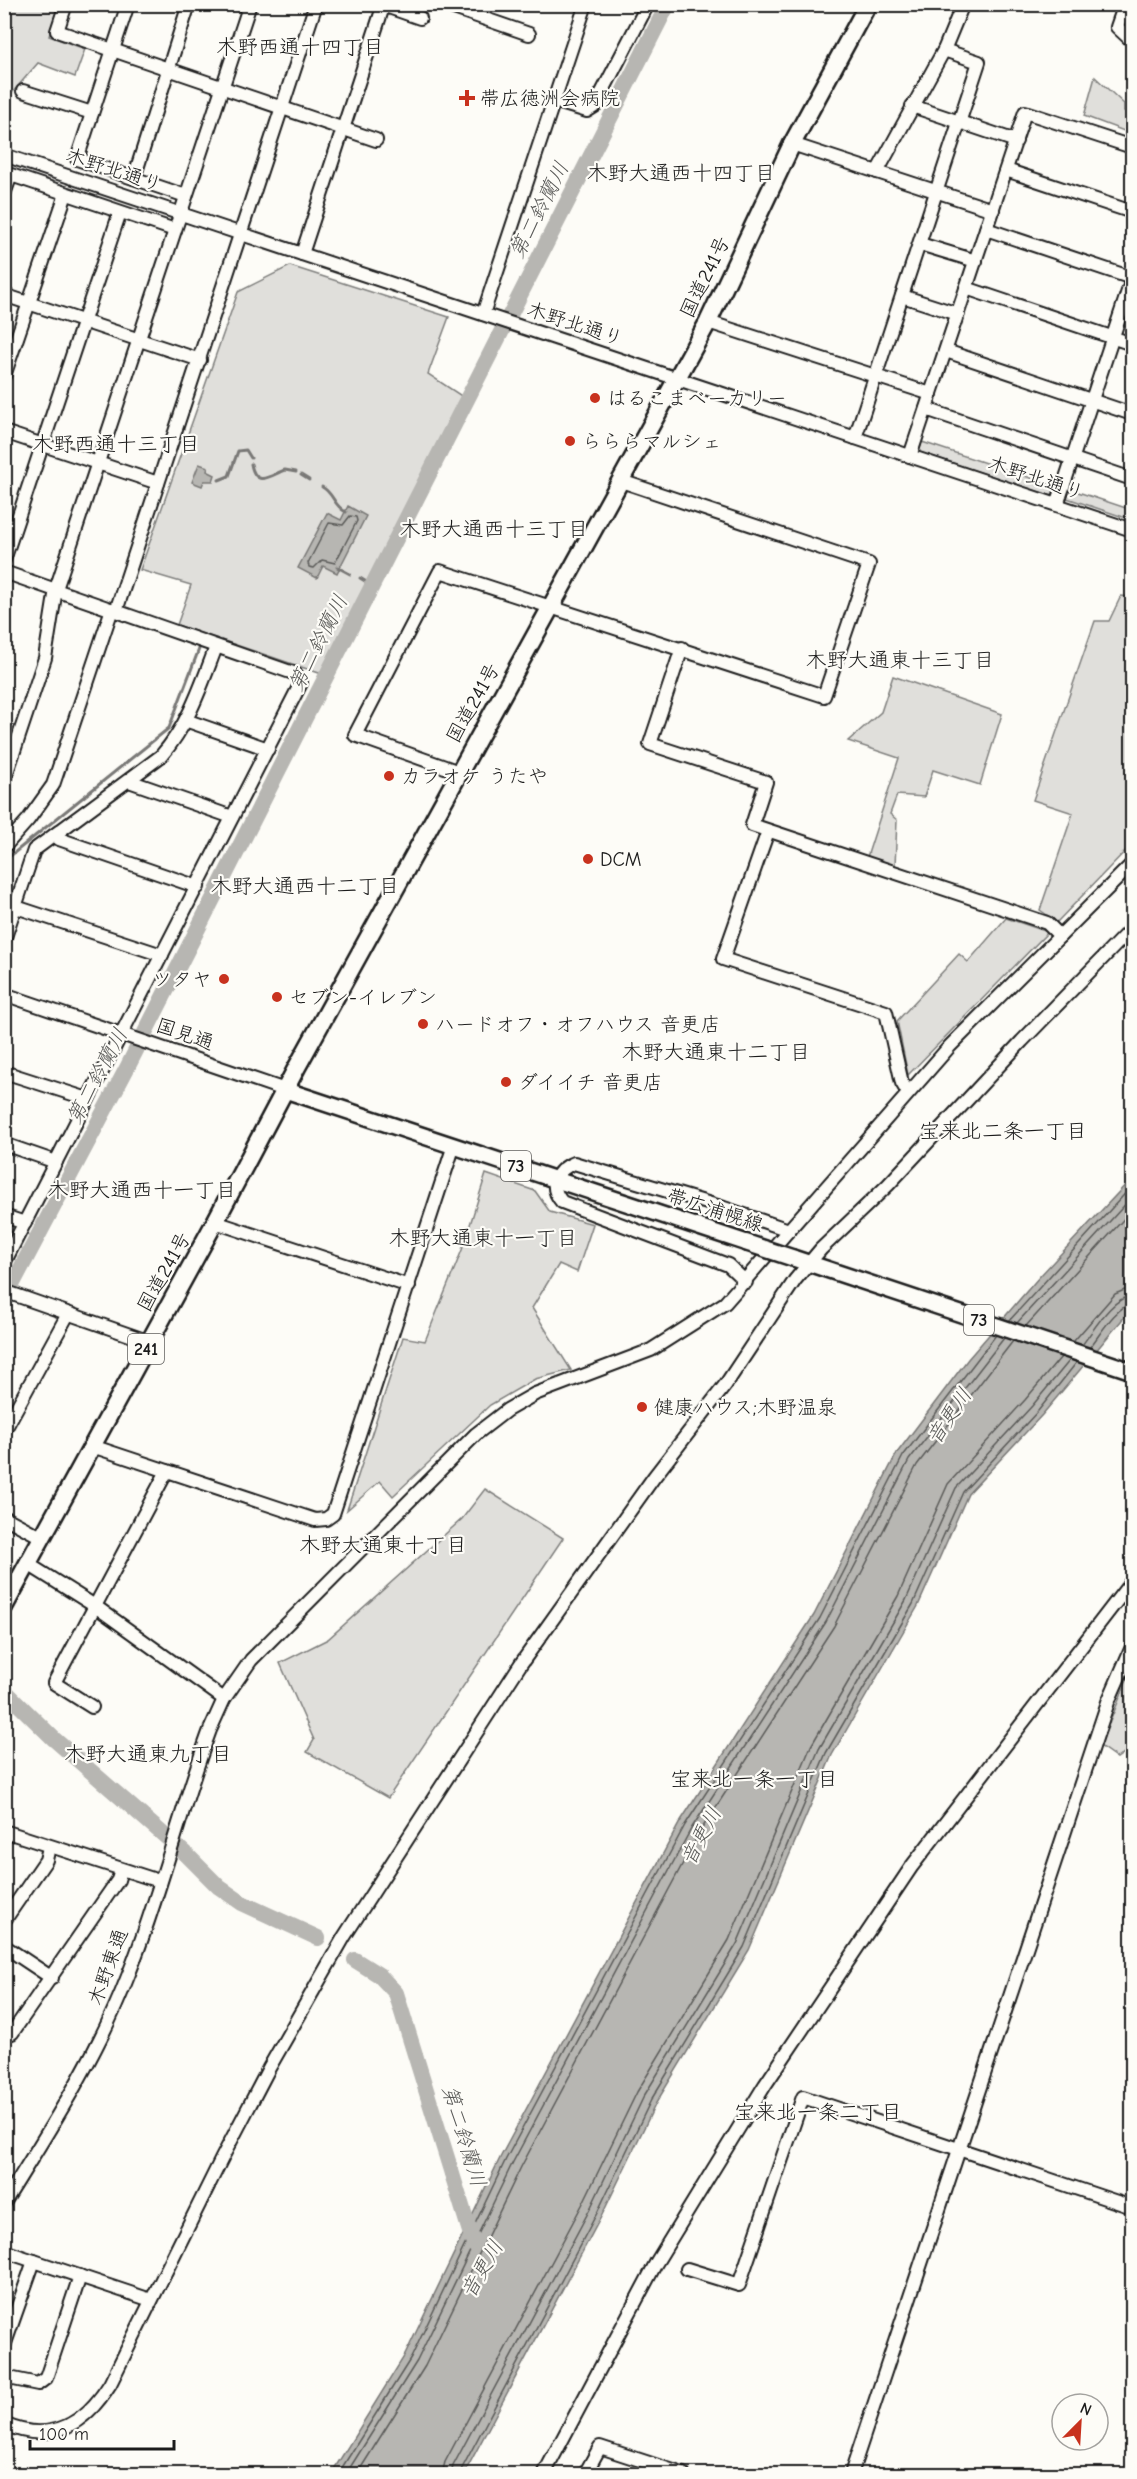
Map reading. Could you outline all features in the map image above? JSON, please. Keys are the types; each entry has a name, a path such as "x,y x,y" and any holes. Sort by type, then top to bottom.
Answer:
{"highway":[{"name":"国道241号","path":"4,1607 459,772 708,321 792,144 868,4"}],"main road":[{"name":"帯広浦幌線","path":"285,1090 1132,1371"}],"street":[{"path":"66,4 57,32 376,140"},
{"path":"128,4 77,159 186,196"},
{"path":"134,178 189,4"},
{"path":"4,781 45,658 56,589 141,340 180,213 250,4"},
{"path":"4,847 28,820 53,785 200,360 316,4"},
{"path":"442,4 529,34"},
{"path":"483,314 586,4"},
{"path":"554,101 587,111 595,106 648,4"},
{"path":"877,172 944,50 963,4"},
{"path":"1125,4 1117,27 1132,41"},
{"path":"302,254 383,5 420,18"},
{"path":"855,438 979,62 944,50"},
{"path":"23,91 92,113"},
{"path":"912,106 1016,141"},
{"path":"910,456 1025,112 1132,147"},
{"path":"792,144 993,210"},
{"name":"木野北通り","path":"4,155 1132,530"},
{"path":"1006,170 1132,212"},
{"path":"4,194 11,175 175,231"},
{"path":"4,376 66,194"},
{"path":"4,560 120,212"},
{"path":"986,229 1132,279 1057,505"},
{"path":"920,244 976,261"},
{"path":"966,288 1132,345"},
{"path":"4,295 200,360"},
{"path":"902,296 958,314"},
{"path":"708,321 932,394"},
{"path":"946,351 1132,414"},
{"path":"926,409 1132,479"},
{"path":"4,432 158,483"},
{"path":"459,772 355,735 440,571 824,696 869,564 621,481"},
{"path":"4,572 296,674 301,683 162,955 127,1036 88,1099 4,1263"},
{"path":"4,940 34,850 161,756 188,721 216,647"},
{"path":"682,648 650,744 766,782 752,825 1047,923 1060,936"},
{"path":"188,721 268,749"},
{"path":"129,781 232,817"},
{"path":"768,831 723,959 886,1012 902,1083 908,1093"},
{"path":"55,835 59,839 198,887"},
{"name":"木野東通","path":"4,2203 92,2056 112,2016 129,1974 198,1762 224,1699 251,1659 476,1434 507,1410 535,1395 651,1350 725,1303 746,1282 908,1093 994,999 1132,864"},
{"path":"16,907 162,955"},
{"path":"4,2424 33,2433 53,2431 74,2425 88,2414 110,2384 269,2068 344,1937 520,1665 612,1535 726,1384 795,1280 1132,928"},
{"name":"国見通","path":"4,994 285,1090"},
{"path":"4,1072 88,1099"},
{"path":"4,1144 56,1162"},
{"path":"92,1446 315,1520 326,1519 338,1504 454,1145"},
{"path":"746,1282 728,1265 562,1203 556,1196 554,1179 562,1168 574,1163 789,1230"},
{"path":"4,1216 25,1223"},
{"path":"215,1222 409,1286"},
{"path":"4,1291 150,1342"},
{"path":"4,1431 68,1314"},
{"path":"92,1707 54,1683 167,1471"},
{"path":"4,1517 43,1538"},
{"path":"28,1564 95,1606 224,1699"},
{"path":"544,2475 656,2263 765,2085 912,1866 1132,1581"},
{"path":"851,2475 1108,1702 1132,1647"},
{"path":"4,1831 159,1881"},
{"path":"4,1921 46,1860 49,1847"},
{"path":"4,2027 12,2033 118,1880 121,1869"},
{"path":"4,1947 52,1978"},
{"path":"687,2269 738,2285 803,2097 1132,2207"},
{"path":"4,2251 151,2300"},
{"path":"4,2346 34,2261"},
{"path":"4,2377 38,2384 46,2378 80,2276"},
{"path":"585,2475 600,2447 683,2475"}],"shaded area":[{"path":"11,5 59,5 49,36 85,49 75,77 38,63 5,101 5,24"},
{"path":"1095,77 1124,104 1124,111 1132,115 1132,134 1084,116"},
{"path":"290,266 449,317 428,374 463,397 322,674 177,625 191,585 140,570 238,292"},
{"path":"922,442 1055,486 1052,496 919,452"},
{"path":"1069,489 1132,510 1132,520 1067,498"},
{"path":"1121,596 1132,597 1132,844 1057,922 1040,910 1073,813 1033,800 1095,621 1109,621"},
{"path":"893,676 1002,714 980,785 933,770 924,797 897,795 890,814 897,820 895,866 867,857 899,758 848,741 881,712"},
{"path":"1006,918 1048,932 908,1075 897,1021 959,954 968,962"},
{"path":"486,1174 535,1191 550,1212 593,1224 577,1272 559,1264 532,1308 571,1370 535,1379 490,1405 393,1496 380,1481 347,1510 403,1337 425,1341 462,1250"},
{"path":"485,1489 563,1538 388,1798 307,1752 314,1740 280,1663 328,1639 462,1519"},
{"path":"1132,1668 1132,1747 1117,1758 1100,1746"}],"water":[{"path":"199,464 208,467 207,471 215,475 213,481 204,481 202,486 192,482"},
{"path":"348,506 366,516 337,573 323,566 317,578 298,568 327,513 341,520"},
{"name":"音更川","path":"1132,1178 1132,1308 1042,1415 968,1494 918,1606 832,1755 749,1950 656,2103 602,2215 464,2474 331,2474 405,2355 501,2156 680,1822 814,1615 897,1453 968,1359 1040,1276"}],"waterway":[{"name":"第二鈴蘭川","path":"4,1300 127,1068 668,4"},
{"path":"219,480 229,476 238,451 246,450 251,458"},
{"path":"251,464 253,472 261,478 270,477 285,470 296,472"},
{"path":"301,475 309,480"},
{"path":"322,487 346,512"},
{"path":"337,567 350,574"},
{"path":"360,578 373,586"},
{"path":"4,861 169,728 199,649"},
{"name":"第二鈴蘭川","path":"4,1690 54,1739 188,1856 219,1887 242,1903 318,1938"},
{"name":"第二鈴蘭川","path":"355,1960 379,1975 396,1993 474,2245"}],"place":[{"name":"帯広徳洲会病院","path":"467,98"},
{"name":"はるこまベーカリー","path":"595,398"},
{"name":"らららマルシェ","path":"570,441"},
{"name":"カラオケ うたや","path":"389,776"},
{"name":"DCM","path":"588,859"},
{"name":"ツタヤ","path":"224,979"},
{"name":"セブン-イレブン","path":"277,997"},
{"name":"ハードオフ・オフハウス 音更店","path":"423,1024"},
{"name":"ダイイチ 音更店","path":"506,1082"},
{"name":"健康ハウス;木野温泉","path":"642,1407"}],"district":[{"name":"木野西通十四丁目","path":"300,47"},
{"name":"木野大通西十四丁目","path":"681,173"},
{"name":"木野西通十三丁目","path":"116,444"},
{"name":"木野大通西十三丁目","path":"494,529"},
{"name":"木野大通東十三丁目","path":"900,660"},
{"name":"木野大通西十二丁目","path":"305,886"},
{"name":"木野大通東十二丁目","path":"716,1052"},
{"name":"宝来北二条一丁目","path":"1003,1131"},
{"name":"木野大通西十一丁目","path":"142,1190"},
{"name":"木野大通東十一丁目","path":"483,1238"},
{"name":"木野大通東十丁目","path":"383,1545"},
{"name":"木野大通東九丁目","path":"148,1754"},
{"name":"宝来北一条一丁目","path":"754,1779"},
{"name":"宝来北一条二丁目","path":"818,2112"}]}
